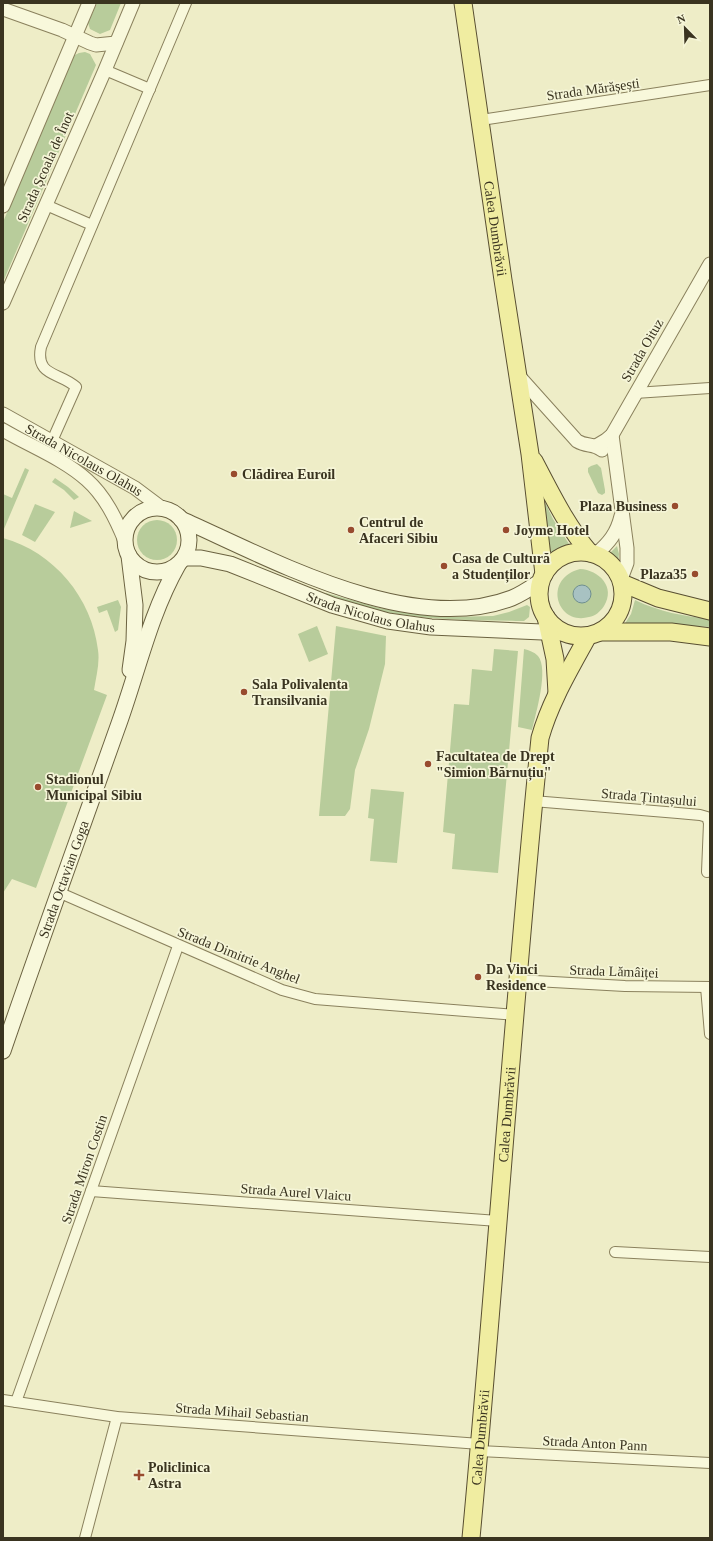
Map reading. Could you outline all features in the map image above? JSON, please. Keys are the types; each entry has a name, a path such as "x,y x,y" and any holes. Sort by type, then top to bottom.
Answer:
{"main road":[{"name":"Calea Dumbrăvii","path":"463,3 530,454 542,578"},
{"name":"Calea Dumbrăvii","path":"530,454 577,538 593,553"},
{"path":"149,509 163,509 170,511 181,519 185,524 190,538 187,552 181,562 171,570 155,572 140,568 127,549 128,528 136,516 149,509"},
{"name":"Strada Nicolaus Olahus","path":"181,519 240,546 333,585 370,597 430,608 457,608 487,605 513,598 542,578"},
{"name":"Strada Octavian Goga","path":"124,709 134,632 135,605 127,549"},
{"path":"594,634 613,622 621,608 623,600 622,581 618,573 609,562 593,553 575,552 560,557 554,562 542,578 539,588 540,603 553,627 580,636 594,634 671,632 710,637"},
{"name":"Strada Nicolaus Olahus","path":"181,562 201,558 230,564 332,605 388,621 430,627 553,627"},
{"name":"Strada Octavian Goga","path":"3,1051 124,709 162,596 181,562"},
{"path":"622,581 658,598 710,611"},
{"name":"Calea Dumbrăvii","path":"553,627 557,693"},
{"name":"Calea Dumbrăvii","path":"471,1538 517,980 540,738 545,721 557,693 594,634"}],"street":[{"name":"Strada Școala de Înot","path":"3,206 89,3"},
{"name":"Strada Școala de Înot","path":"3,303 106,70 132,3"},
{"path":"52,441 76,387 50,372 43,366 40,360 41,347 186,3"},
{"path":"3,9 96,45 116,43"},
{"path":"106,70 150,89"},
{"name":"Strada Mărășești","path":"480,120 710,85"},
{"path":"46,206 92,225"},
{"name":"Strada Oituz","path":"596,446 612,435 710,264"},
{"path":"517,374 577,441 596,446 616,465"},
{"path":"635,393 710,388"},
{"name":"Strada Nicolaus Olahus","path":"3,414 135,488 163,509"},
{"name":"Strada Nicolaus Olahus","path":"3,430 70,467 88,481 98,492 110,510 127,549"},
{"path":"612,435 628,558 622,581"},
{"path":"593,553 606,546 615,534 619,526 622,510"},
{"name":"Strada Țintașului","path":"533,802 678,812 707,817 709,823 707,872"},
{"name":"Strada Dimitrie Anghel","path":"58,892 178,946 282,990 315,1000 514,1015"},
{"name":"Strada Miron Costin","path":"16,1402 178,946"},
{"name":"Strada Lămâiței","path":"517,980 625,986 708,987"},
{"path":"708,987 710,1034"},
{"name":"Strada Aurel Vlaicu","path":"91,1191 498,1221"},
{"path":"615,1252 710,1257"},
{"name":"Strada Mihail Sebastian","path":"3,1400 116,1417 479,1448"},
{"path":"85,1538 116,1417"},
{"name":"Strada Anton Pann","path":"479,1448 710,1463"}],"green space":[{"path":"97,3 121,3 110,30 100,34 90,29 88,23"},
{"path":"85,52 90,54 96,65 3,282 3,222 73,56"},
{"path":"597,464 601,468 605,490 605,493 602,495 598,493 588,472 588,468"},
{"path":"25,468 29,470 3,529 3,494 12,498"},
{"path":"55,478 79,497 74,500 64,490 52,482"},
{"path":"543,498 553,519 571,547 571,549 551,556"},
{"path":"35,504 55,512 35,542 22,535"},
{"path":"74,511 92,521 70,528"},
{"path":"157,520 165,522 171,526 175,532 177,540 175,548 171,554 165,558 157,560 149,558 143,554 139,548 137,540 139,532 143,526 149,522"},
{"name":"Stadionul Municipal Sibiu","path":"3,538 39,554 54,566 79,595 88,613 98,650 98,665 94,690 107,695 36,888 12,879 3,893"},
{"path":"617,546 619,554 618,563 616,564 607,556"},
{"path":"580,569 587,570 599,576 607,586 608,592 604,606 599,612 595,615 578,618 569,615 562,608 558,600 558,591 561,582 568,574"},
{"path":"326,593 379,608 448,617 493,616 527,605 530,607 529,617 524,621 430,618 396,614 366,608"},
{"path":"118,600 121,607 118,630 115,632 107,610 99,613 97,607"},
{"path":"635,600 653,608 672,613 710,619 710,627 664,624 624,625 631,614"},
{"path":"317,626 328,654 309,662 298,634"},
{"path":"336,626 386,636 385,664 369,729 355,770 350,809 345,816 319,816"},
{"path":"494,649 518,651 498,873 452,869 455,834 443,832 454,704 469,705 472,669 492,671"},
{"path":"524,649 535,653 538,656 541,662 542,671 541,692 532,730 518,727"},
{"path":"371,789 404,792 397,863 370,861 374,819 368,818"}],"water":[{"path":"578,585 586,585 591,590 589,601 586,603 578,603 573,598 573,590"}],"place":[{"name":"Clădirea Euroil","path":"234,474"},
{"name":"Plaza Business","path":"675,506"},
{"name":"Centrul de Afaceri Sibiu","path":"351,530"},
{"name":"Joyme Hotel","path":"506,530"},
{"name":"Casa de Cultură a Studenților","path":"444,566"},
{"name":"Plaza35","path":"695,574"},
{"name":"Sala Polivalenta Transilvania","path":"244,692"},
{"name":"Facultatea de Drept \"Simion Bărnuțiu\"","path":"428,764"},
{"name":"Stadionul Municipal Sibiu","path":"38,787"},
{"name":"Da Vinci Residence","path":"478,977"},
{"name":"Policlinica Astra","path":"139,1475"}]}
